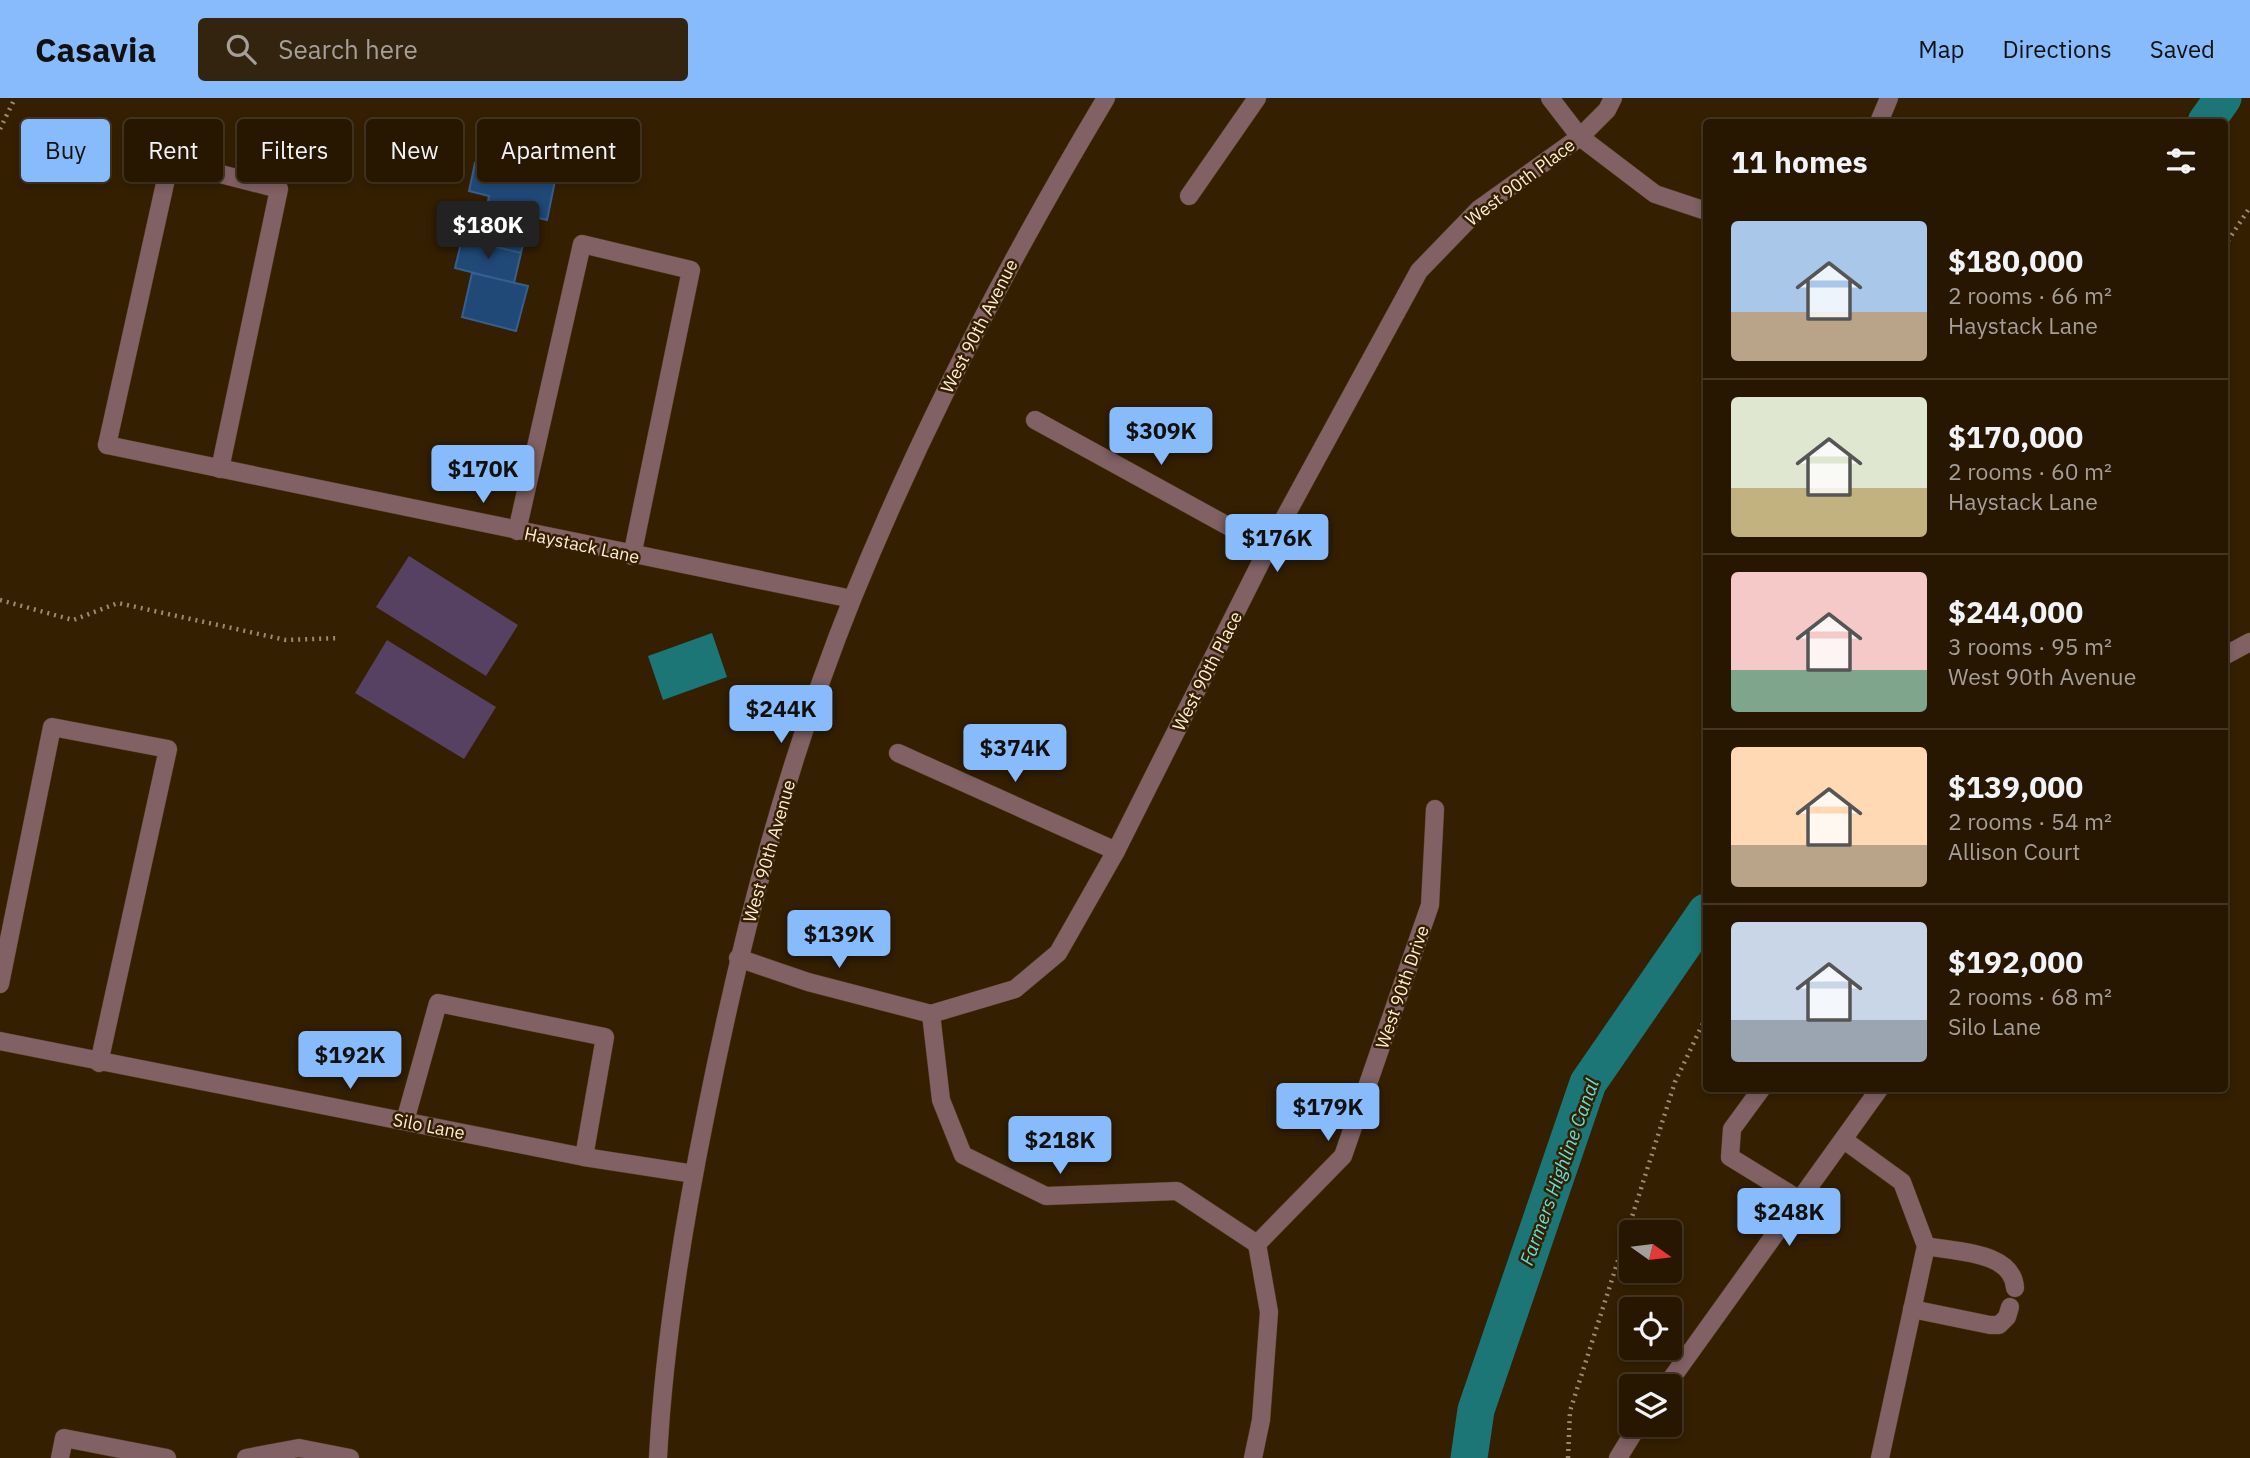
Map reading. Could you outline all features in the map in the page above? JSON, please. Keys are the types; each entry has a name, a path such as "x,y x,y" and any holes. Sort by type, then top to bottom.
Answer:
{"street":[{"name":"West 90th Avenue","path":"659,1458 671,1322 694,1174 738,958 774,826 852,599 945,389 1003,275 1106,98"},
{"path":"1189,196 1257,98"},
{"path":"1550,98 1580,137 1655,194 1703,211"},
{"name":"West 90th Place","path":"931,1014 1015,989 1058,953 1115,851 1268,548 1419,271 1479,209 1580,137 1607,110 1613,98"},
{"path":"1880,119 1889,98"},
{"name":"Haystack Lane","path":"220,469 279,189 170,161 107,445 220,469 517,531 632,556 852,599"},
{"path":"517,531 582,244 691,270 632,556"},
{"path":"1035,420 1268,548"},
{"path":"2228,654 2250,642"},
{"path":"0,984 52,727 168,749 99,1063"},
{"path":"898,753 1115,851"},
{"name":"West 90th Drive","path":"1256,1244 1343,1156 1430,905 1435,809"},
{"path":"738,958 808,982 931,1014 940,1100 963,1155 1046,1196 1177,1191 1256,1244 1269,1312 1261,1420 1253,1458"},
{"path":"405,1121 439,1003 604,1037 584,1157"},
{"name":"Silo Lane","path":"0,1041 99,1063 584,1157 694,1174"},
{"path":"1759,1092 1732,1129 1730,1157 1800,1200"},
{"path":"1675,1374 1877,1092"},
{"path":"1844,1140 1902,1182 1926,1246 1880,1458"},
{"path":"1926,1246 1999,1261 2010,1269 2015,1288"},
{"path":"1912,1309 1999,1325 2007,1317 2010,1307"},
{"path":"1618,1458 1631,1437"},
{"path":"60,1458 64,1438 167,1458"},
{"path":"246,1458 299,1448 350,1458"}],"path":[{"path":"0,129 15,98"},
{"path":"2228,241 2250,207"},
{"path":"0,600 73,620 118,603 286,640 340,638"},
{"path":"1568,1458 1570,1411 1675,1082 1703,1023"}],"shaded area":[{"path":"409,556 518,625 486,676 376,607"},
{"path":"387,640 496,707 464,759 355,693"}],"water":[{"path":"712,633 727,677 663,700 648,656"}],"building":[{"path":"475,163 477,182 555,182 547,220 487,206 489,196 469,191"},
{"path":"470,204 529,218 521,253 462,239"},
{"path":"462,239 521,253 514,283 455,268"},
{"path":"472,273 528,286 516,331 462,317"}],"waterway":[{"name":"Farmers Highline Canal","path":"2208,119 2223,98"},
{"name":"Farmers Highline Canal","path":"1469,1458 1476,1410 1588,1083 1703,916"}]}
